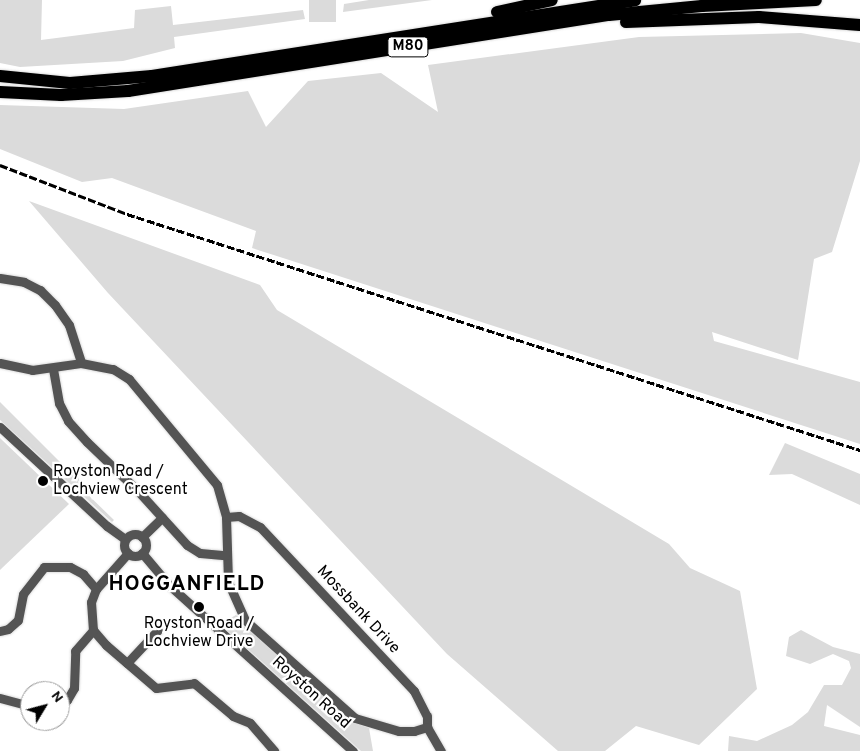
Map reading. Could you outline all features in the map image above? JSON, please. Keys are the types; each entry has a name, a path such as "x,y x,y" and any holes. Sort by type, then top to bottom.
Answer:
{"highway":[{"path":"392,37 552,0"},
{"name":"M80","path":"0,76 95,82 152,76 635,0"},
{"name":"M80","path":"0,92 61,95 128,91 645,11 816,0"},
{"path":"451,40 684,18 777,18 860,25"}],"street":[{"path":"0,278 24,282 40,290 55,305 69,325 81,363"},
{"path":"0,363 32,370 53,369 81,363 113,369 129,379 218,485 226,517 226,555 231,594 245,620 355,718 399,730 414,731 427,727"},
{"path":"53,369 59,403 68,421 187,545 200,553 226,555"},
{"path":"0,427 107,526 125,539 128,553"},
{"name":"Mossbank Drive","path":"226,517 239,516 260,527 414,692 427,716 427,727 441,751"},
{"path":"142,537 162,518"},
{"path":"125,539 135,534 142,537 146,546 142,553 136,556 128,553"},
{"path":"128,553 96,589 91,602 93,630 156,688 194,683 202,687 233,716 250,723 274,751"},
{"name":"Royston Road","path":"142,553 169,585 353,751"},
{"path":"0,631 8,629 18,620 24,594 44,568 59,565 70,567 83,574 96,589"},
{"path":"70,696 74,688 75,651 93,630"},
{"path":"127,663 158,630"},
{"path":"0,698 20,703"}],"shaded area":[{"path":"0,0 42,0 41,40 134,28 135,10 171,6 173,25 303,10 305,19 174,37 175,48 123,61 20,67 0,63"},
{"path":"309,0 336,0 336,22 309,22"},
{"path":"369,0 432,0 343,12 344,4"},
{"path":"801,33 860,43 860,161 832,252 814,259 798,360 712,332 714,341 860,382 860,444 252,248 256,231 112,178 82,182 0,149 0,105 124,109 248,91 266,127 308,81 381,73 438,112 428,65 639,37"},
{"path":"29,201 260,285 277,310 669,544 690,568 740,591 757,689 699,745 636,726 605,751 558,751 447,654 108,293"},
{"path":"0,402 66,468 77,471 81,488 114,520 112,522 0,420"},
{"path":"0,438 69,504 0,570"},
{"path":"785,443 860,474 860,505 792,474 769,475"},
{"path":"236,615 352,722 369,728 373,751 361,751 220,624"},
{"path":"801,630 833,647 860,654 860,727 827,705 824,726 860,735 860,751 728,751 729,736 757,741 792,725 808,712 824,685 842,685 851,668 849,661 833,654 810,664 786,656 789,637"}],"railway":[{"path":"0,165 127,214 860,450"}],"place":[{"name":"Royston Road / Lochview Crescent","path":"43,481"},
{"name":"Royston Road / Lochview Drive","path":"199,607"}],"district":[{"name":"HOGGANFIELD","path":"187,585"}]}
